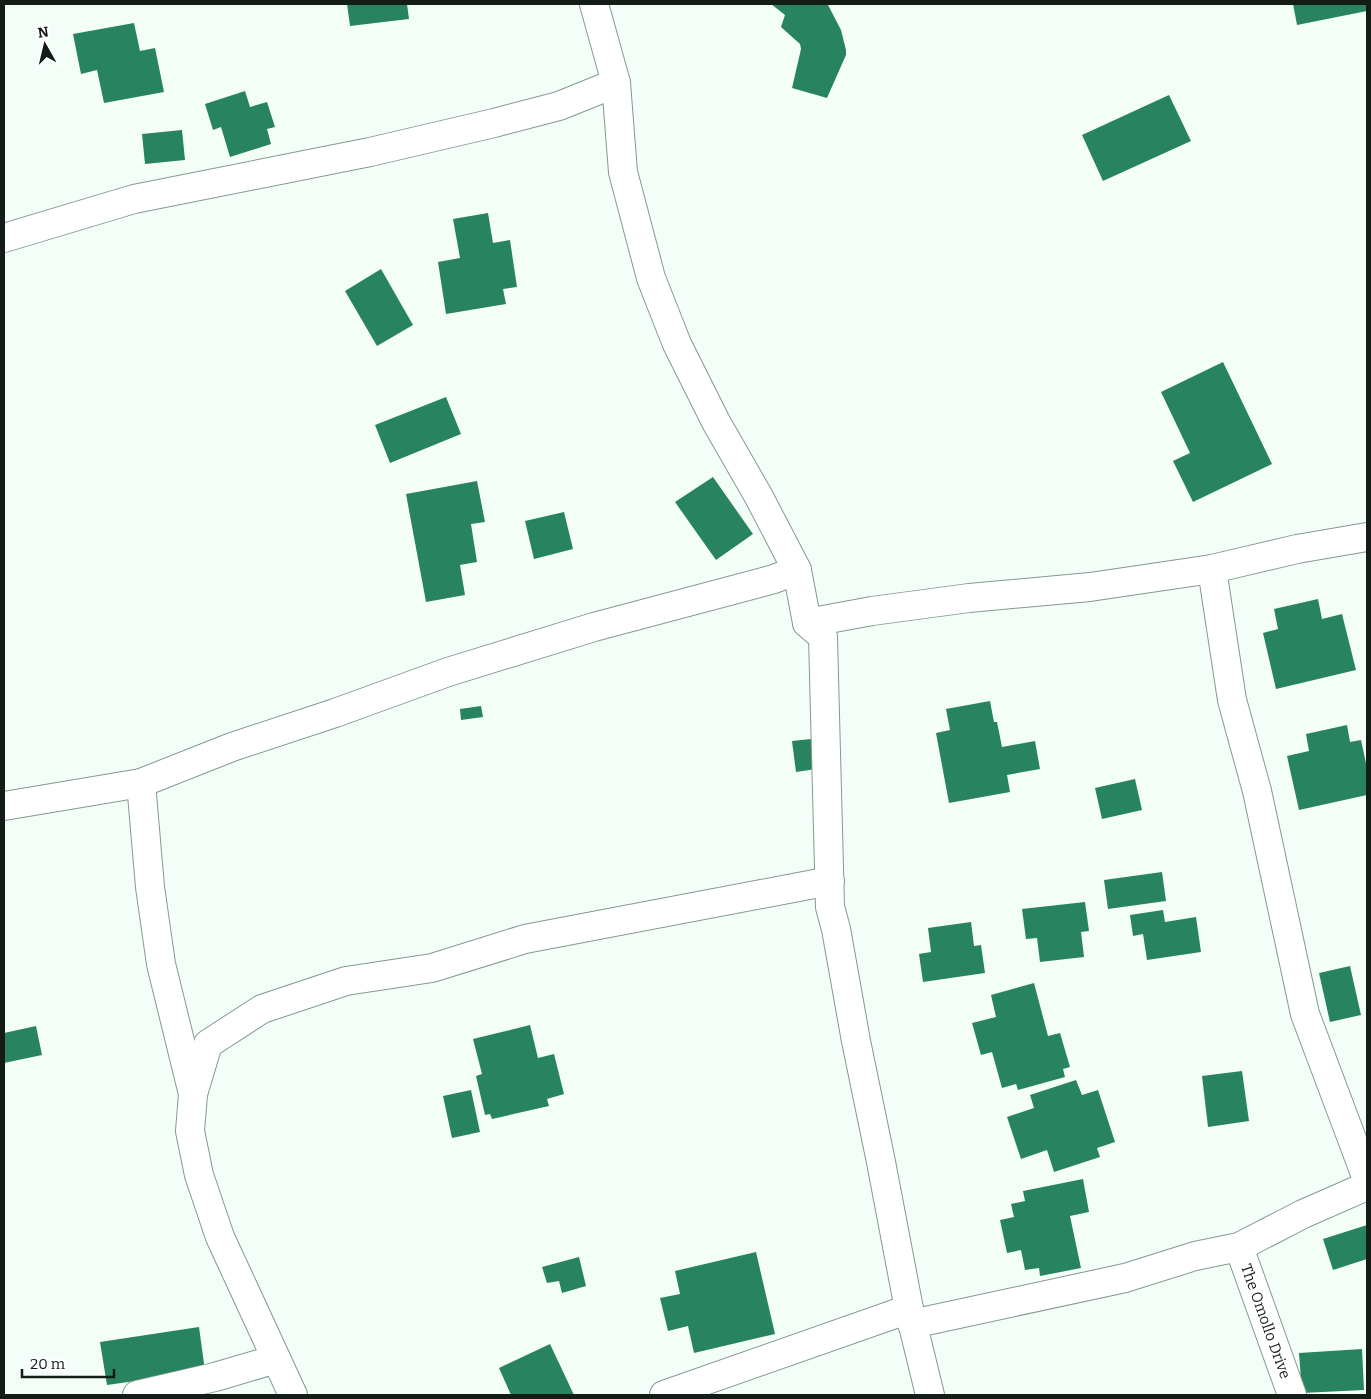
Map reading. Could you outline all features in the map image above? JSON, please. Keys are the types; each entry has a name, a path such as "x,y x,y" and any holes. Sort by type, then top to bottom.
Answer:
{"street":[{"path":"594,4 616,82 624,172 651,278 676,344 716,422 759,497 797,570 807,623 823,637 830,907 836,929 910,1317 930,1395"},
{"path":"4,238 134,199 370,152 494,124 559,106 616,82"},
{"path":"807,623 930,603 1090,587 1212,569 1297,549 1367,537"},
{"path":"1212,569 1232,700 1257,791 1305,1014 1367,1179"},
{"path":"4,806 141,783 232,747 335,713 448,672 594,627 774,580 797,570"},
{"path":"141,783 150,887 161,964 193,1094"},
{"path":"293,1395 220,1237 199,1175 190,1131 193,1094 208,1044 262,1009 346,981 432,968 525,940 830,881"},
{"path":"664,1395 910,1317 1125,1278 1195,1256 1239,1247 1303,1214 1367,1186"},
{"name":"The Omollo Drive","path":"1239,1247 1292,1395"},
{"path":"137,1395 215,1377 276,1359"}],"building":[{"path":"347,4 407,4 409,19 350,26"},
{"path":"771,4 828,5 841,30 846,55 827,98 792,88 801,49 800,44 781,27 785,15"},
{"path":"1293,4 1367,4 1367,11 1297,25"},
{"path":"134,23 140,51 155,48 164,92 104,103 97,70 81,74 73,34"},
{"path":"245,91 250,107 267,102 275,127 267,129 271,144 230,157 221,127 213,130 205,104"},
{"path":"1169,95 1191,141 1103,181 1082,135"},
{"path":"182,130 185,160 145,164 142,134"},
{"path":"488,213 493,243 510,240 517,287 503,289 506,304 446,314 438,262 460,258 453,219"},
{"path":"381,269 413,325 377,346 345,291"},
{"path":"1223,362 1272,464 1193,502 1173,461 1190,453 1161,392"},
{"path":"446,397 461,434 390,463 375,425"},
{"path":"713,477 753,534 716,560 675,502"},
{"path":"477,481 485,522 471,524 477,562 460,565 465,595 426,602 406,494"},
{"path":"564,512 573,549 534,559 525,521"},
{"path":"1318,599 1322,619 1342,614 1356,670 1276,689 1263,633 1278,629 1274,609"},
{"path":"990,701 1002,747 1035,741 1040,769 1007,775 1010,792 949,803 936,733 950,730 946,709"},
{"path":"481,706 483,717 461,720 460,709"},
{"path":"1347,725 1350,742 1361,740 1367,768 1367,795 1299,810 1287,756 1309,751 1306,734"},
{"path":"811,739 816,769 796,772 792,741"},
{"path":"1135,779 1142,810 1102,819 1095,788"},
{"path":"1162,872 1166,901 1108,909 1104,880"},
{"path":"1085,902 1089,931 1081,932 1084,957 1040,962 1037,938 1026,939 1022,909"},
{"path":"1163,910 1165,922 1196,917 1201,952 1147,960 1143,934 1133,936 1130,915"},
{"path":"971,922 974,946 981,945 985,973 923,982 919,954 931,952 928,928"},
{"path":"1350,966 1361,1015 1330,1022 1319,973"},
{"path":"1034,983 1048,1036 1060,1033 1070,1067 1063,1069 1065,1077 1018,1090 1016,1084 1002,1088 992,1052 981,1055 972,1023 996,1017 991,995"},
{"path":"530,1025 538,1058 554,1054 564,1094 547,1099 549,1106 492,1119 490,1114 485,1115 476,1076 482,1074 473,1039"},
{"path":"36,1026 42,1055 4,1063 4,1033"},
{"path":"1242,1071 1249,1121 1208,1127 1202,1076"},
{"path":"1076,1080 1082,1095 1098,1090 1115,1142 1097,1148 1100,1157 1054,1172 1047,1150 1021,1159 1007,1117 1034,1108 1030,1095"},
{"path":"471,1090 480,1132 452,1138 443,1096"},
{"path":"1083,1179 1089,1212 1070,1216 1081,1268 1040,1276 1039,1268 1025,1270 1021,1250 1007,1253 1000,1220 1014,1217 1011,1204 1025,1201 1023,1191"},
{"path":"1367,1225 1367,1259 1333,1270 1323,1239"},
{"path":"756,1252 775,1334 694,1353 688,1326 668,1331 660,1298 680,1294 675,1271"},
{"path":"579,1257 586,1286 562,1293 559,1281 547,1283 542,1267"},
{"path":"199,1327 205,1371 107,1385 100,1342"},
{"path":"550,1344 574,1395 511,1395 499,1368"},
{"path":"1362,1349 1364,1390 1302,1393 1299,1353"}]}
